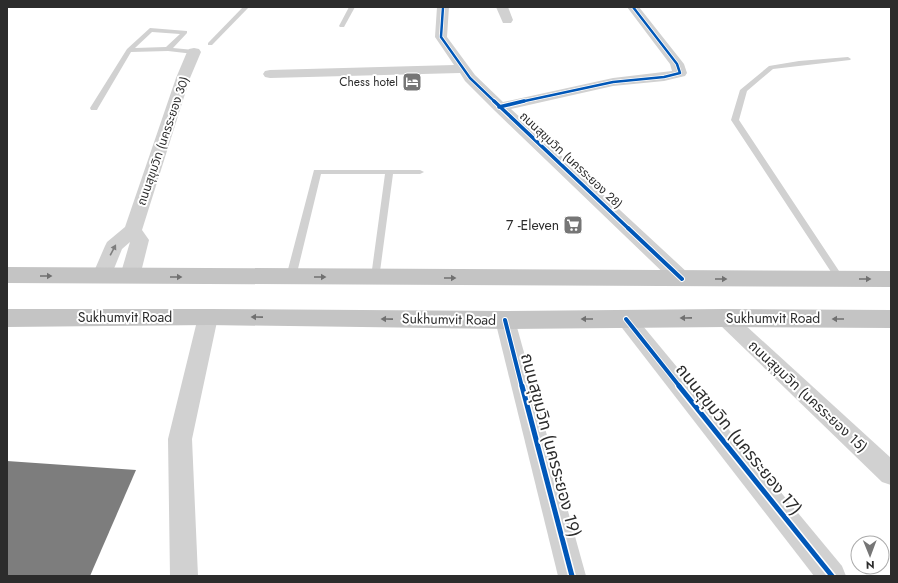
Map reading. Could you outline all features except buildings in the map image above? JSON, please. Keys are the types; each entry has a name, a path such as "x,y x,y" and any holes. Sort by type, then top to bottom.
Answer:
{"main road":[{"path":"7,276 891,279"},
{"name":"Sukhumvit Road","path":"7,318 208,317 505,320 725,318 891,319"}],"street":[{"name":"ถนนสุขุมวิท (นครระยอง 28)","path":"443,7 442,37 470,78 682,279"},
{"path":"502,7 507,20"},
{"path":"499,106 588,87 615,82 667,76 680,72 677,64 633,7"},
{"name":"ถนนสุขุมวิท (นครระยอง 30)","path":"133,230 183,78 194,52"},
{"path":"270,74 463,69"},
{"path":"102,276 114,246 133,230 140,240 130,276"},
{"path":"184,576 180,439 208,317"},
{"name":"ถนนสุขุมวิท (นครระยอง 15)","path":"725,318 891,474"},
{"name":"ถนนสุขุมวิท (นครระยอง 17)","path":"626,319 832,576"},
{"name":"ถนนสุขุมวิท (นครระยอง 19)","path":"505,320 572,576"}],"lane":[{"path":"210,44 246,7"},
{"path":"342,26 352,7"},
{"path":"94,108 129,50 150,30 185,32 168,49"},
{"path":"129,50 168,49 194,52"},
{"path":"840,279 736,120 744,90 771,67 848,59"},
{"path":"291,277 317,172 420,172"},
{"path":"376,277 389,172"}],"cycle path":[{"path":"443,7 441,37 470,78 682,279"},
{"path":"499,107 613,82 664,77 680,73 677,64 633,7"},
{"path":"626,319 832,576"},
{"path":"505,320 572,576"}],"place":[{"name":"Chess hotel","path":"412,82"},
{"name":"7 -Eleven","path":"573,225"}]}
